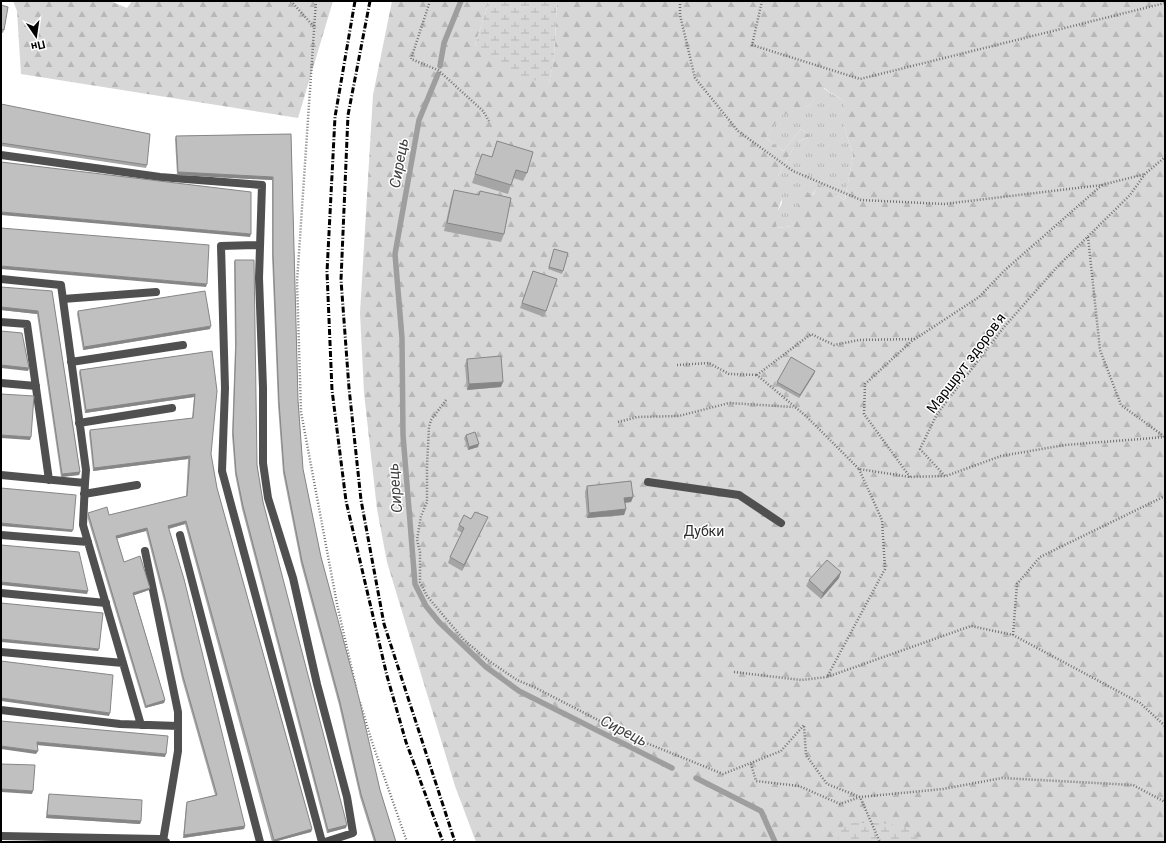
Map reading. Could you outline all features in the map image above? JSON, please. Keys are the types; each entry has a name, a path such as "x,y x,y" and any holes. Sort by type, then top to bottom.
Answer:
{"lane":[{"path":"1,155 160,177 262,185 260,245 264,470 268,498 293,578 317,684 347,797 353,833 325,842"},
{"path":"260,245 221,246 225,388 222,471 322,842"},
{"path":"1,279 61,285 86,470 83,525 141,725"},
{"path":"63,299 156,292"},
{"path":"1,322 27,324 49,480"},
{"path":"71,362 183,345"},
{"path":"1,383 36,386"},
{"path":"79,423 172,408"},
{"path":"1,475 85,483"},
{"path":"648,482 739,495 781,523"},
{"path":"84,494 137,485"},
{"path":"1,535 88,542"},
{"path":"180,535 260,842"},
{"path":"1,836 159,839 165,841 178,751 178,712 145,551"},
{"path":"1,593 106,603"},
{"path":"1,652 123,663"},
{"path":"1,710 120,724 178,726"}],"path":[{"path":"291,1 315,28"},
{"path":"316,1 315,28 309,85 297,282 301,412 337,604 358,696 372,742 407,842"},
{"path":"430,1 411,59 438,70 483,111 489,122"},
{"path":"680,1 680,15 695,78 738,131 793,171 861,200 944,204 1102,185 1145,174"},
{"path":"762,1 752,45 860,79 1165,3"},
{"name":"Маршрут здоров'я","path":"946,476 920,450 937,414 1004,327 1058,266 1130,195 1145,174 1165,157"},
{"path":"910,477 864,414 865,384 915,339 979,297 1005,270 1102,185"},
{"path":"1088,237 1100,350 1121,405 1165,437"},
{"path":"756,375 812,334 834,345 858,340 915,339"},
{"path":"677,365 709,363 729,374 756,375 807,417 859,469 882,520 885,569 827,677"},
{"path":"446,400 431,420 427,465 427,502 421,516 417,540 420,552 420,582 427,596 464,640 489,661 517,680 534,687 629,736 723,774 781,752 804,725 806,755 827,784 860,797 880,842"},
{"path":"618,422 636,417 679,416 729,403 794,407"},
{"path":"859,469 910,477 946,476 1001,456 1065,445 1165,437"},
{"path":"1013,635 1017,584 1040,557 1165,496"},
{"path":"734,672 801,680 827,677 971,626 1013,635 1140,703 1165,726"},
{"path":"751,764 756,781 799,786 840,804 860,797 943,789 1002,778 1133,785 1165,802"}],"green space":[{"path":"13,1 110,1 127,8 132,1 333,1 298,118 21,74 17,11"},
{"name":"Дубки","path":"392,1 489,1 475,45 549,83 554,58 557,1 1165,1 1165,842 476,842 455,786 387,562 377,509 364,393 360,313 373,95","holes":["824,88 844,101 844,126 853,155 845,200 818,185 813,195 799,188 798,215 792,226 777,228 776,220 782,198 781,185 778,176 796,143 811,136 801,129 783,151 766,138 780,116 809,106"]},
{"path":"489,1 557,1 554,58 549,83 513,76 475,45"},
{"path":"823,88 844,101 844,126 853,155 845,200 818,186 792,226 777,228 775,216 782,203 778,176 796,143 811,136 801,129 783,151 766,138 780,115 809,106"},
{"path":"845,823 883,823 907,827 922,842 839,842 838,835"}],"building":[{"path":"1,5 8,7 4,30 1,29"},
{"path":"1,104 150,134 147,165 1,143"},
{"path":"291,134 298,400 303,469 321,557 359,698 380,790 396,842 376,842 361,794 340,702 302,561 284,470 279,402 273,253 273,177 178,172 176,136"},
{"path":"497,141 533,152 527,173 516,170 511,185 475,174 482,154 492,157"},
{"path":"1,162 251,192 251,234 1,212"},
{"path":"454,190 479,195 480,191 511,198 504,234 447,223"},
{"path":"1,228 209,245 207,284 1,266"},
{"path":"554,249 568,253 563,271 549,267"},
{"path":"235,260 254,260 257,465 263,502 347,825 328,830 243,506 236,472 233,432 236,344"},
{"path":"533,271 557,279 546,311 522,303"},
{"path":"1,287 52,291 80,472 62,474 38,311 1,307"},
{"path":"205,291 211,326 84,347 78,311"},
{"path":"1,331 22,333 29,368 1,365"},
{"path":"212,351 217,391 211,454 217,488 312,829 274,840 186,521 168,526 184,579 245,826 184,835 187,802 217,795 183,676 147,528 116,536 124,562 140,556 150,588 133,593 165,700 146,706 88,513 107,507 109,515 187,496 190,456 94,468 90,430 193,418 195,394 86,410 80,370"},
{"path":"501,356 503,382 469,384 467,359"},
{"path":"791,357 815,371 800,395 777,382"},
{"path":"1,394 34,396 31,437 1,435"},
{"path":"475,432 479,444 469,447 466,435"},
{"path":"631,481 633,497 624,498 626,509 589,513 587,486"},
{"path":"1,488 76,495 73,530 1,523"},
{"path":"475,512 488,517 464,565 450,557 464,528 459,525 464,515 471,519"},
{"path":"1,545 79,552 88,591 1,582"},
{"path":"827,560 841,572 823,593 809,580"},
{"path":"1,603 103,613 99,649 1,639"},
{"path":"1,661 113,675 110,713 1,698"},
{"path":"1,721 168,736 166,754 37,742 38,751 1,746"},
{"path":"1,764 35,765 33,791 1,789"},
{"path":"49,794 142,800 141,821 47,815"}],"waterway":[{"name":"Сирець","path":"440,66 444,43 461,1"},
{"name":"Сирець","path":"438,74 419,120 395,254 402,338 403,435 415,584 426,606 439,622 486,667 519,691 672,768"},
{"name":"Сирець","path":"696,778 761,811 775,842"}],"railway":[{"path":"355,1 335,117 327,272 332,390 346,501 387,676 406,742 443,842"},
{"path":"370,1 348,115 341,280 349,388 361,500 384,624 455,842"}]}
